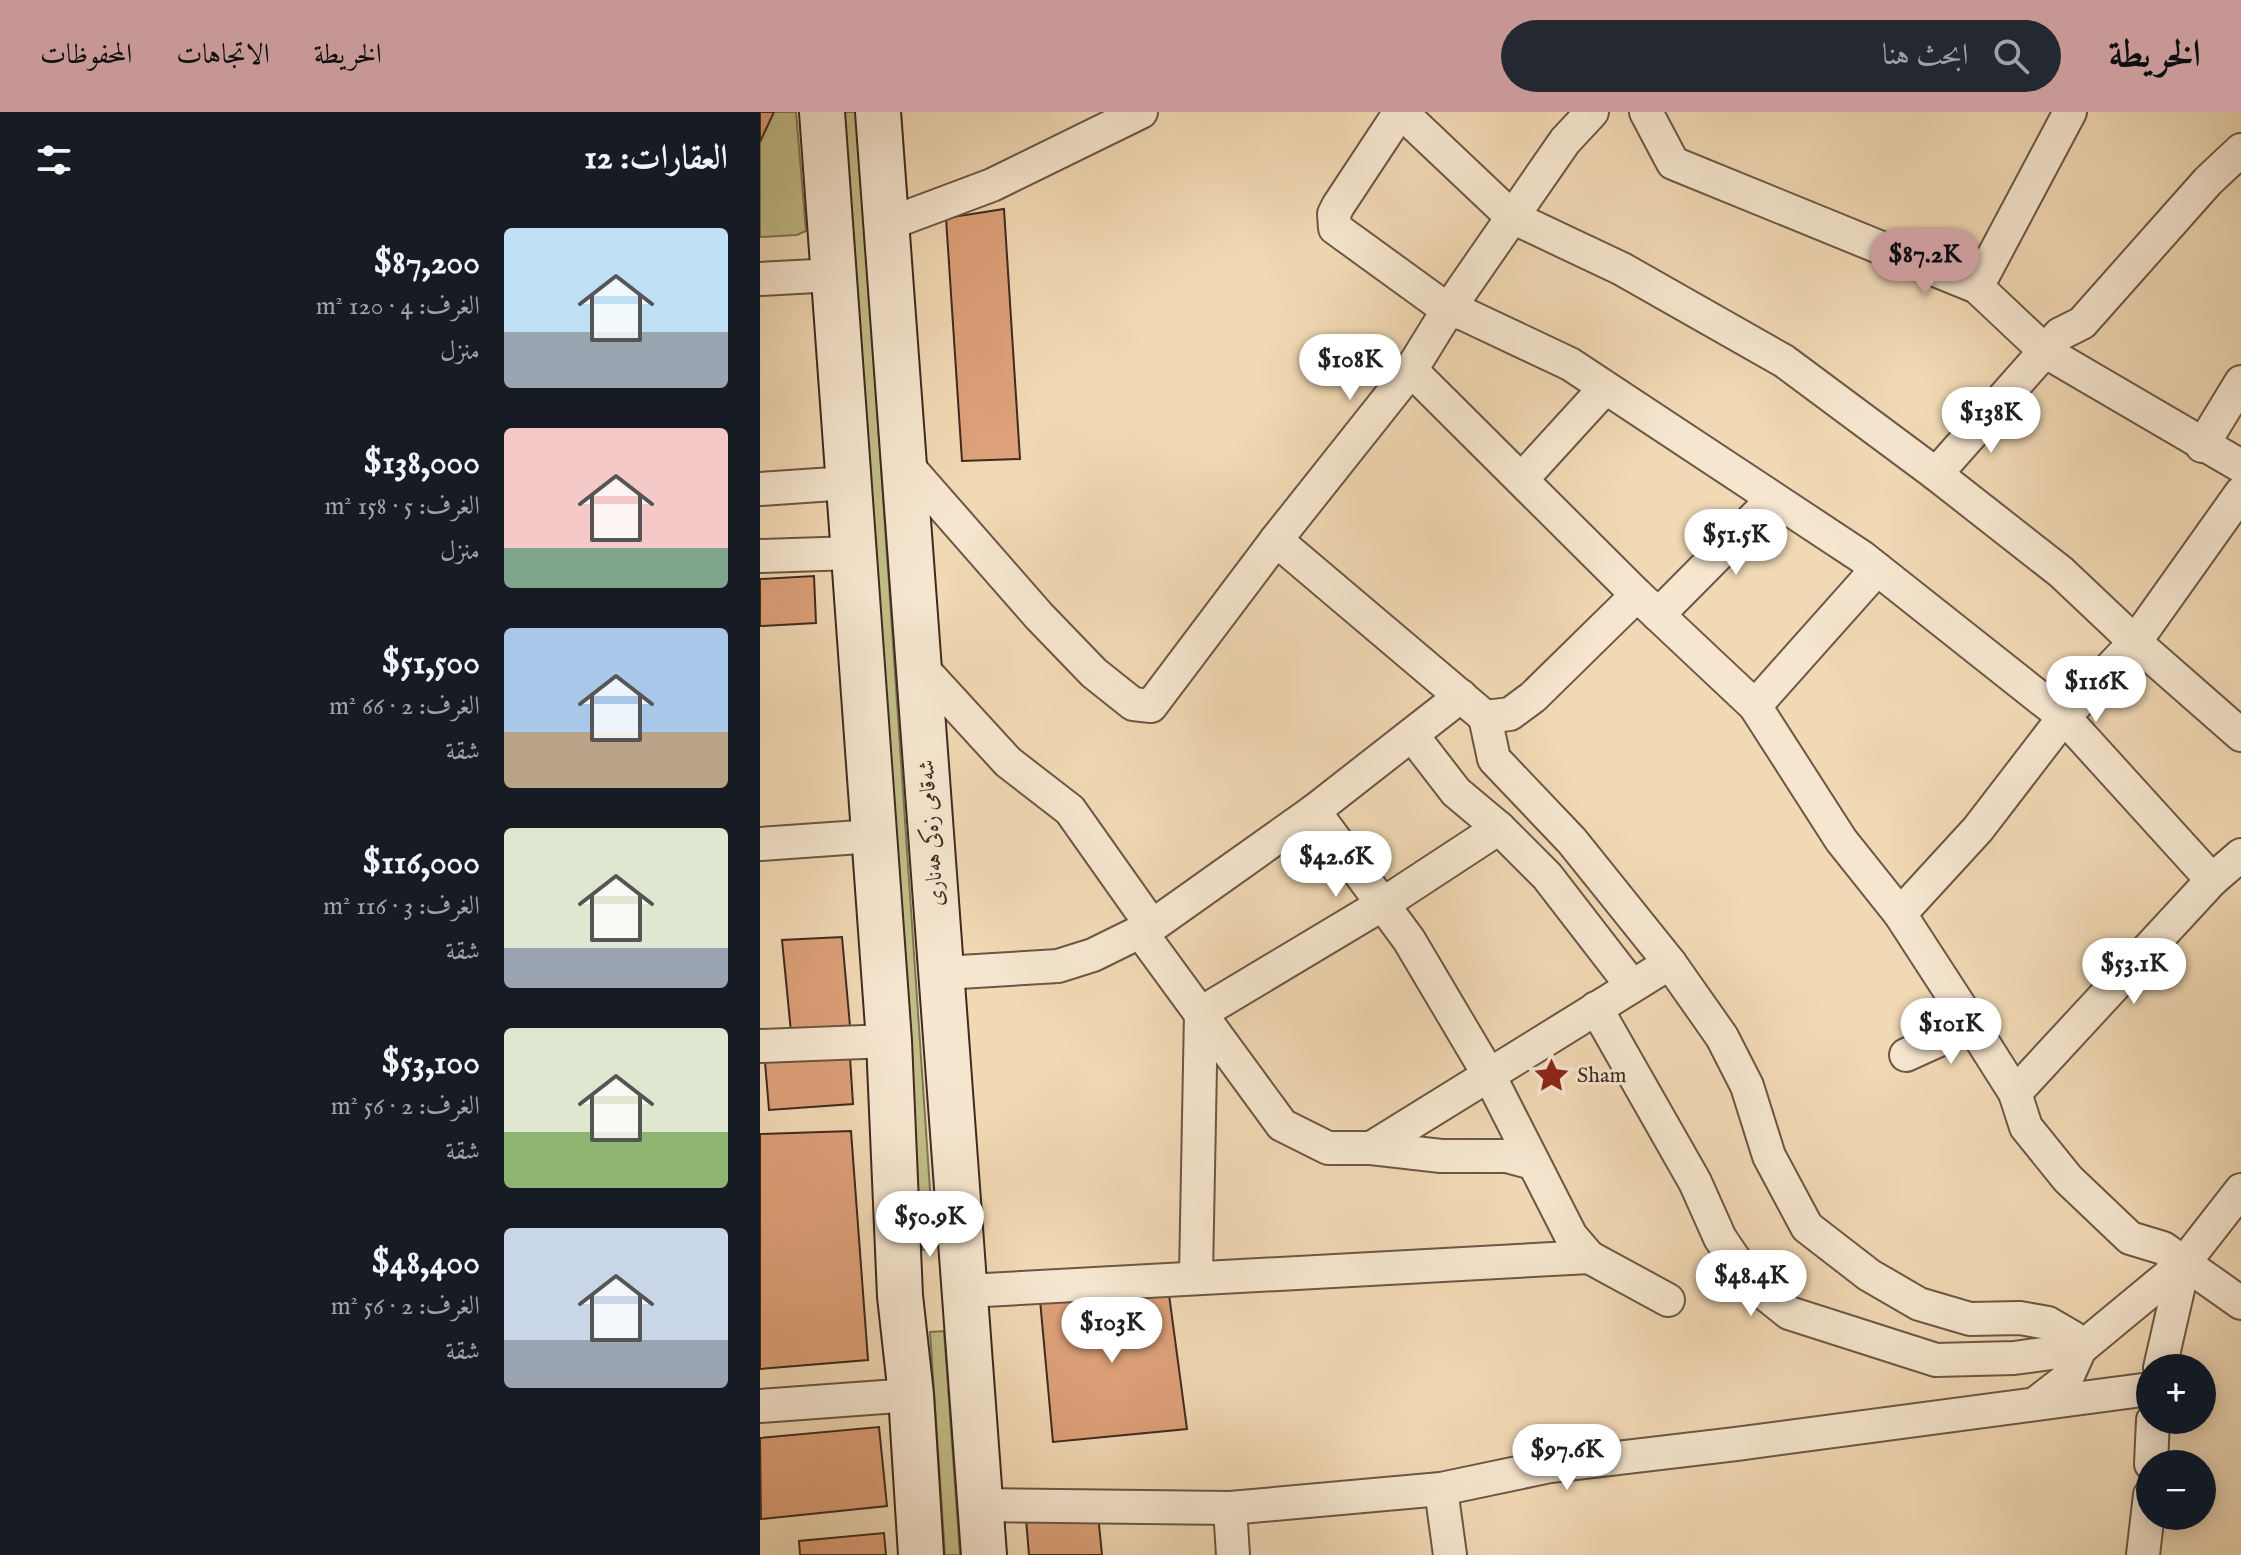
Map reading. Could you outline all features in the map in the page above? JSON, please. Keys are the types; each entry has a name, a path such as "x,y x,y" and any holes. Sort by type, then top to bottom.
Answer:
{"main road":[{"path":"822,112 889,1041 900,1296 911,1395 921,1555"},
{"name":"شەقامی زەکی هەناری","path":"878,112 984,1555"},
{"path":"900,1296 966,1291"}],"street":[{"path":"888,224 992,185 1141,112"},
{"path":"2212,880 2064,717 1877,569 1570,364 1464,314 1448,310 1335,228 1334,214 1338,206 1400,112 1512,217 1622,269 1784,361 2061,572 2241,735"},
{"path":"905,463 1039,616 1094,673 1133,704 1151,706 1276,540 1411,370 1448,310 1565,141 1592,112"},
{"path":"1646,112 1673,163 1977,287 2046,352 2202,446 2241,466"},
{"path":"1977,287 2070,112"},
{"path":"1936,474 2060,334 2082,323 2208,181 2241,150"},
{"path":"760,279 834,275"},
{"path":"1411,370 1648,605 1755,706 1841,840 1900,914 1972,1025 2015,1093 2026,1127 2068,1179 2130,1238 2163,1248 2239,1298"},
{"path":"2202,446 2241,382"},
{"path":"1522,479 1605,388"},
{"path":"760,489 848,483"},
{"path":"1900,914 1978,829 2064,717 2135,642 2241,493"},
{"path":"1485,717 1510,714 1533,697 1773,499"},
{"path":"1276,540 1485,717 1494,759 1572,841 1670,963 1728,1049 1747,1086 1769,1156 1807,1227 1869,1275 1919,1304 1970,1319 2020,1318 2048,1323 2072,1337 2080,1349"},
{"path":"760,556 853,553"},
{"path":"1755,706 1877,569"},
{"path":"920,666 1008,762 1070,810 1201,1013 1282,1125 1328,1148 1371,1148 1441,1156 1507,1156 1533,1163"},
{"path":"943,973 1058,966 1093,955 1146,929 1314,811 1461,696"},
{"path":"1412,735 1456,792 1499,828 1547,876 1632,986"},
{"path":"1314,811 1409,940 1489,1075 1571,1236 1589,1257 1668,1300"},
{"path":"1201,1013 1383,904 1499,828"},
{"path":"760,844 874,836"},
{"path":"2015,1093 2212,880 2241,855"},
{"path":"1371,1148 1670,963"},
{"path":"1596,1008 1695,1182 1720,1238 1749,1281 1789,1313 1936,1360 2014,1358 2080,1349"},
{"path":"1196,1276 1201,1013"},
{"path":"1906,1055 1972,1025"},
{"path":"760,1046 889,1041"},
{"path":"2035,1404 2066,1380 2080,1349 2184,1263 2241,1190"},
{"path":"966,1291 1196,1276 1589,1257"},
{"path":"2163,1354 2184,1263"},
{"path":"980,1505 1230,1508 1441,1489 1550,1466 2136,1391"},
{"path":"760,1406 911,1395"},
{"path":"1441,1489 1450,1555"},
{"path":"1230,1508 1233,1555"},
{"path":"2143,1555 2146,1530"}],"shaded area":[{"path":"760,112 796,112 806,231 797,235 760,237"},
{"path":"841,112 857,112 934,1249 922,1250"},
{"path":"944,1331 960,1555 945,1555 930,1332"}],"building":[{"path":"760,112 774,112 760,142"},
{"path":"1004,209 1020,459 962,461 946,218"},
{"path":"814,576 816,623 760,626 760,579"},
{"path":"842,937 850,1026 791,1032 782,940"},
{"path":"850,1057 853,1104 769,1110 765,1062"},
{"path":"851,1131 868,1360 760,1369 760,1134"},
{"path":"1168,1287 1187,1429 1053,1442 1040,1300"},
{"path":"879,1427 887,1506 761,1519 760,1438"},
{"path":"1098,1514 1102,1555 1029,1555 1026,1519"},
{"path":"884,1533 886,1555 800,1555 799,1541"}],"place":[{"name":"Sham","path":"1551,1076"}]}
